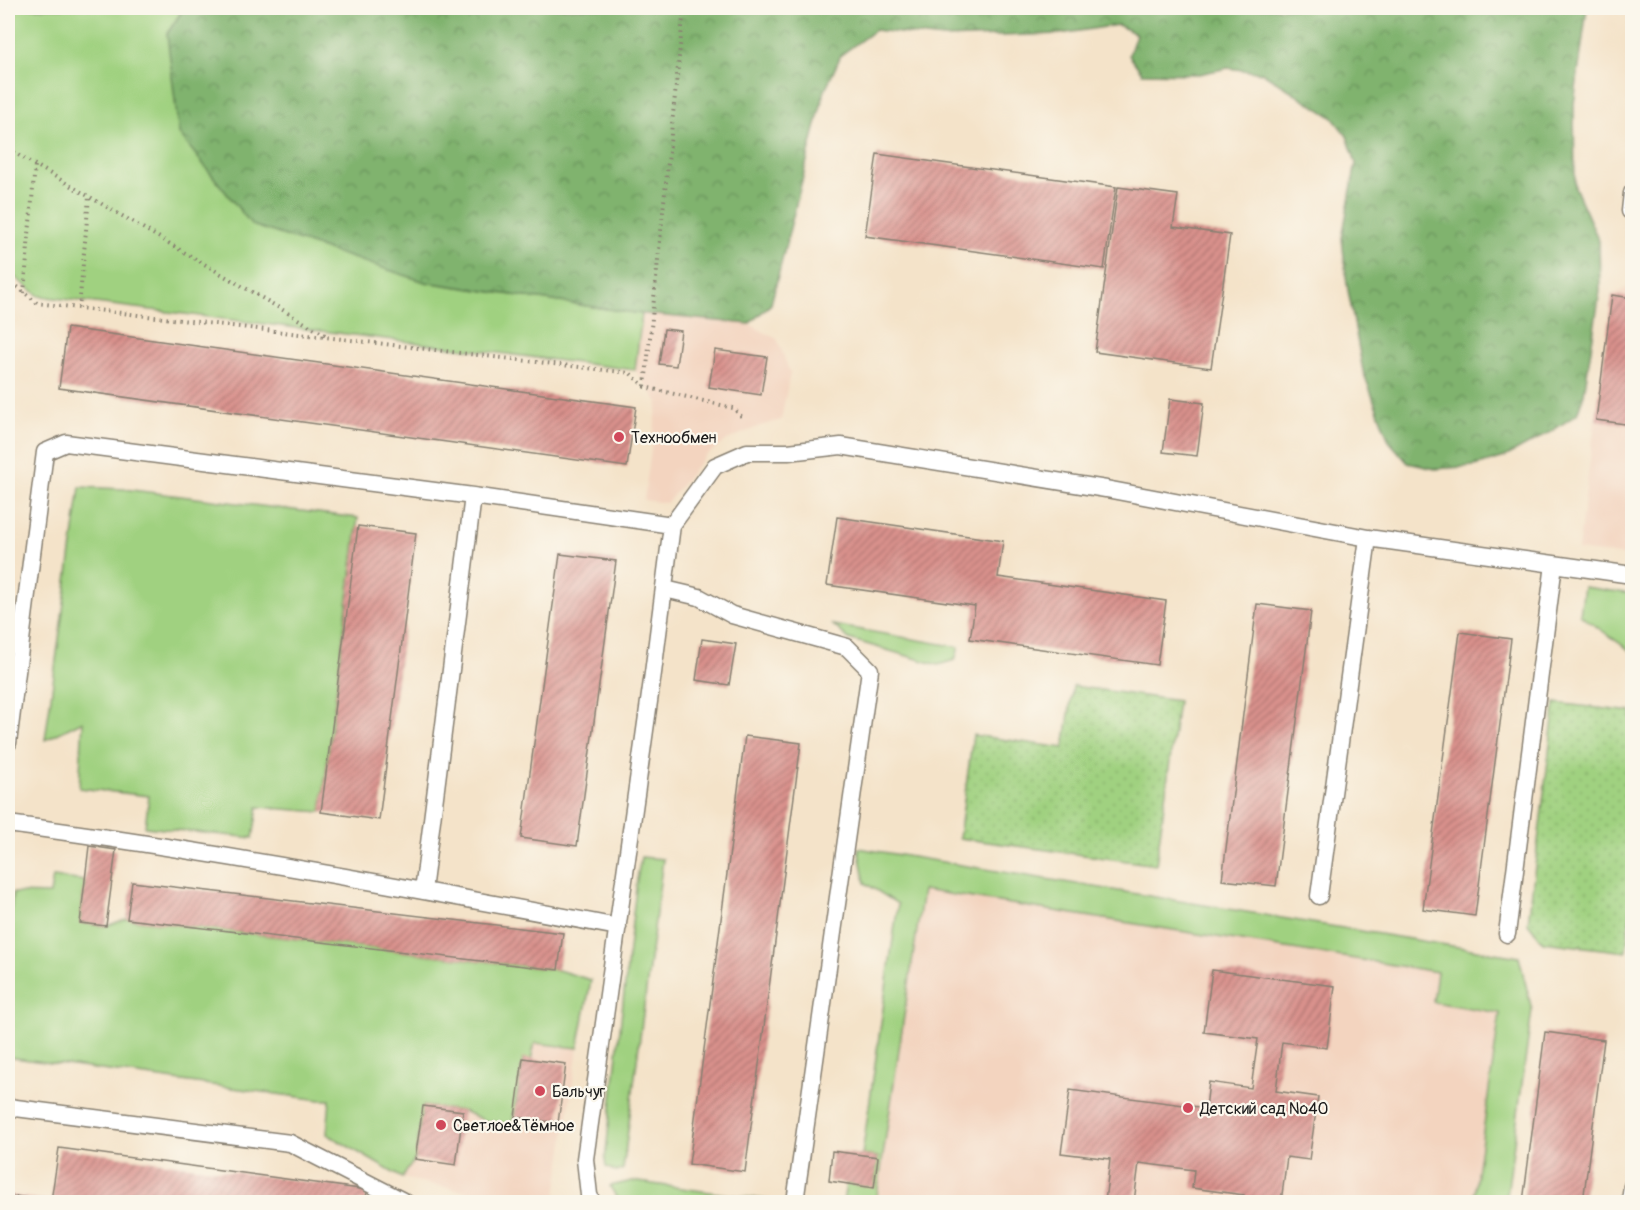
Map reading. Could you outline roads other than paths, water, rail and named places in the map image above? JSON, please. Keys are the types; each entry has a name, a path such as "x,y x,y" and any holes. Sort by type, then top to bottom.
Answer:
{"lane":[{"path":"1630,211 1632,193"},
{"path":"8,743 45,452 66,444 473,496 672,525"},
{"path":"592,1203 585,1159 672,525 715,466 747,452 788,452 841,446 1106,489 1368,538 1632,575"},
{"path":"423,891 473,496"},
{"path":"1319,896 1368,538"},
{"path":"1508,934 1554,564"},
{"path":"665,589 699,597 732,615 847,647 870,670 795,1203"},
{"path":"8,824 137,842 618,927"},
{"path":"8,1107 290,1143 405,1203"},
{"path":"1630,1203 1632,1186"}],"place":[{"name":"Технообмен","path":"619,437"},
{"name":"Бальчуг","path":"540,1091"},
{"name":"Детский сад №40","path":"1188,1108"},
{"name":"Светлое&Тёмное","path":"441,1125"}]}
